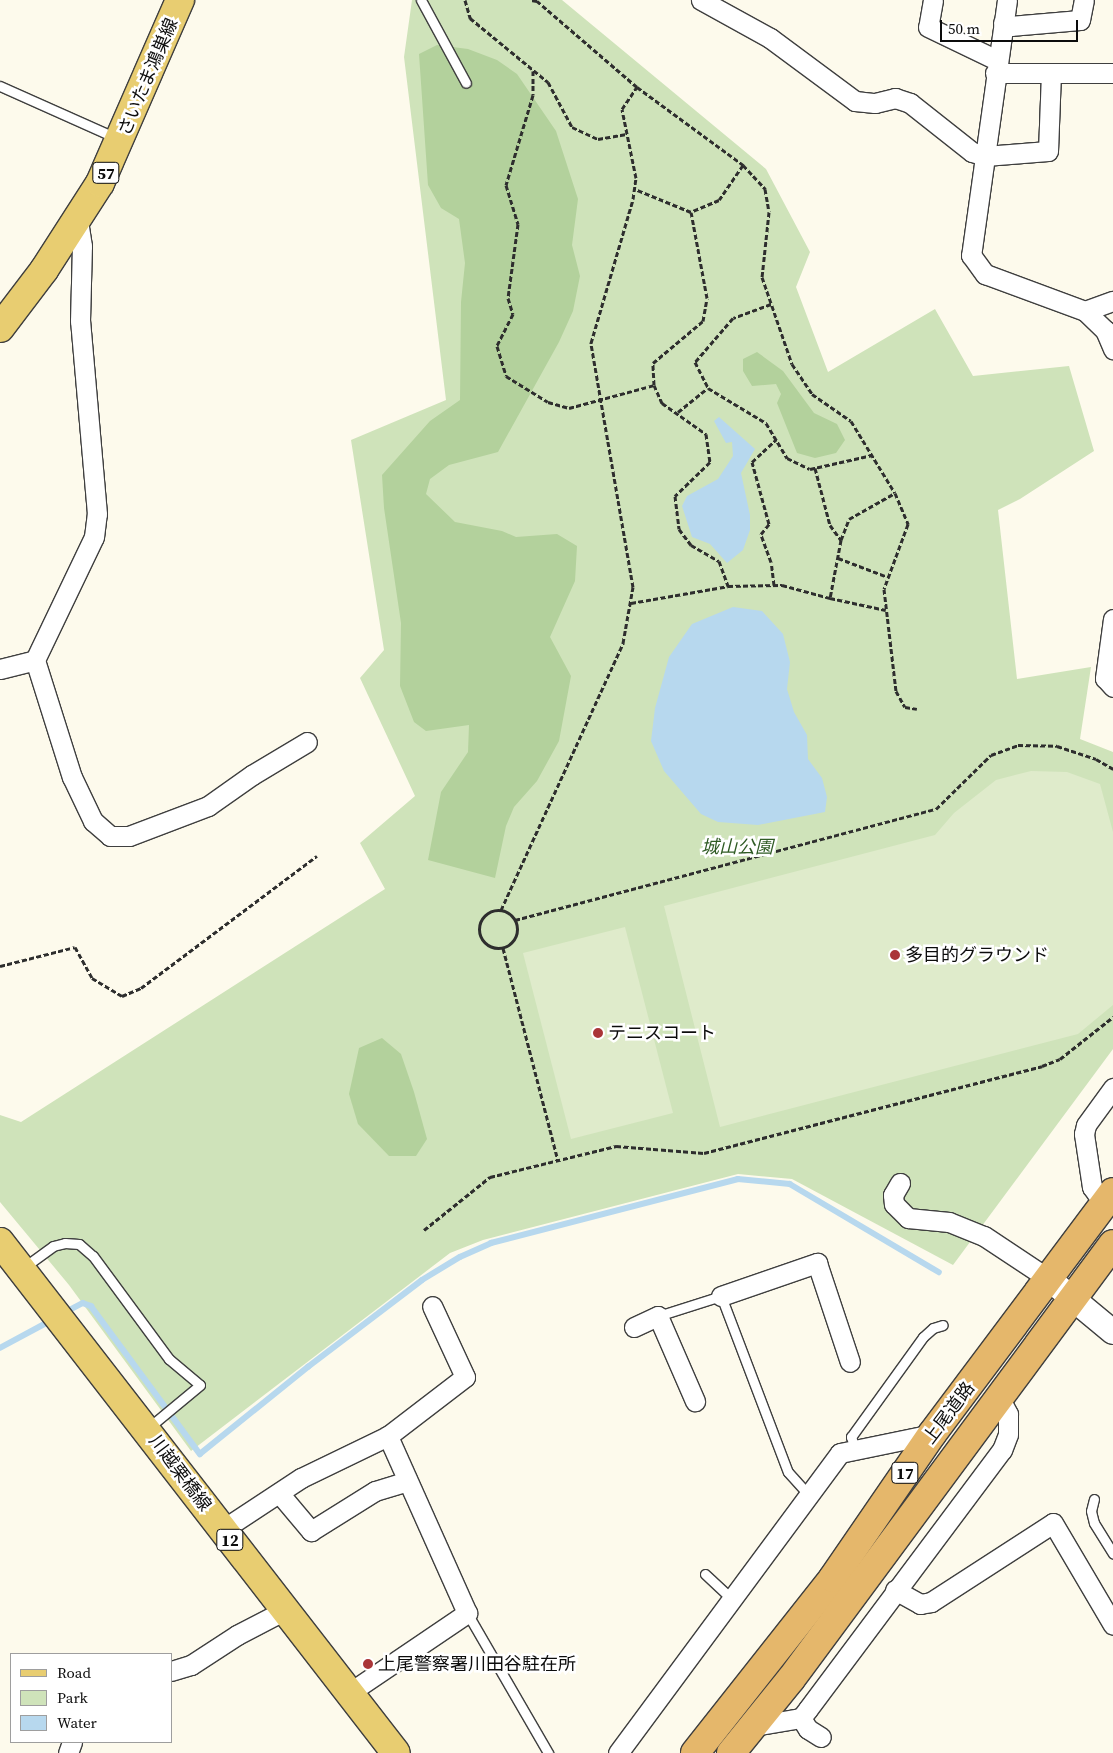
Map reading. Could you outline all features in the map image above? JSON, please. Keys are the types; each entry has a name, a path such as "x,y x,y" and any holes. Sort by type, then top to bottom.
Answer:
{"highway":[{"name":"上尾道路","path":"695,1753 833,1578 932,1434 1108,1198"},
{"name":"上尾道路","path":"730,1753 754,1726 1000,1399 1073,1296 1113,1244"}],"main road":[{"name":"さいたま鴻巣線","path":"0,328 78,220 122,139 180,0"},
{"name":"川越栗橋線","path":"0,1242 147,1429 222,1530 396,1753"}],"street":[{"path":"701,0 770,38 855,101 875,103 895,98 910,103 972,152 986,156 1048,151 1051,73"},
{"path":"933,0 928,27 996,66 1051,73 1113,73"},
{"path":"1007,0 996,66 986,156 971,255 984,274 1085,311 1105,330 1113,349"},
{"path":"1003,23 1010,26 1080,20 1084,0"},
{"path":"78,220 82,246 80,321 97,514 94,537 35,660 72,777 93,821 110,836 128,836 208,806 252,775 306,742"},
{"path":"1085,311 1113,301"},
{"path":"1113,619 1105,678 1113,688"},
{"path":"0,669 35,660"},
{"path":"1108,1198 1092,1187 1084,1134 1086,1125 1113,1088"},
{"path":"900,1184 893,1195 894,1204 908,1218 950,1222 984,1236 1073,1296 1113,1332"},
{"path":"722,1296 817,1263 850,1362"},
{"path":"222,1530 301,1478 388,1436 465,1377 432,1306"},
{"path":"634,1327 658,1316 695,1401"},
{"path":"754,1726 801,1718 895,1590 1002,1450 1008,1434 1008,1414 1000,1399"},
{"path":"618,1753 840,1453 932,1434"},
{"path":"349,1693 467,1613 388,1436"},
{"path":"279,1493 311,1531 375,1491 408,1481"},
{"path":"895,1590 920,1604 931,1602 1053,1523 1113,1625"},
{"path":"172,1670 190,1665 237,1635 285,1610"},
{"path":"801,1718 808,1729 821,1737"}],"lane":[{"path":"421,0 466,82"},
{"path":"0,86 50,110 122,139"},
{"path":"22,1269 53,1246 65,1243 79,1244 93,1256 169,1360 200,1385 147,1429"},
{"path":"658,1316 722,1296 788,1472 810,1495"},
{"path":"855,1449 851,1437 923,1337 932,1328 943,1325"},
{"path":"1094,1499 1091,1511 1094,1523 1113,1554"},
{"path":"705,1574 731,1598"},
{"path":"467,1613 548,1753"}],"path":[{"path":"465,0 470,18 548,82 572,127 598,139 627,134"},
{"path":"531,0 537,1 637,87 743,166 765,189 769,212 762,277 792,364 812,394 851,421 895,492 908,524 884,590 896,691 904,707 916,709"},
{"path":"533,71 533,96 506,185 518,224 508,298 513,314 497,346 506,376 548,402 569,408 602,401 654,385"},
{"path":"501,910 623,643 631,603 633,587 591,343 635,189 636,178 622,109 637,87"},
{"path":"635,189 691,212 719,200 743,166"},
{"path":"691,212 707,298 703,321 653,363 654,385 662,403 678,412 706,434 710,462 675,496 679,529 691,545 719,561 728,586"},
{"path":"772,304 733,318 695,362 708,388 766,423 787,458 810,469 872,455"},
{"path":"678,412 708,388"},
{"path":"774,585 771,562 761,534 769,524 752,462 776,440"},
{"path":"815,468 830,525 841,540"},
{"path":"830,598 841,540 849,519 895,492"},
{"path":"838,558 888,577"},
{"path":"631,603 728,586 774,585 886,610"},
{"path":"515,920 936,809 991,755 1018,745 1057,746 1096,759 1113,769"},
{"path":"0,966 75,947 92,978 122,996 140,988 317,856"},
{"path":"501,910 515,920"},
{"path":"501,910 486,914 481,919 479,934 488,946 503,948 514,939 515,920"},
{"path":"503,948 558,1160"},
{"path":"424,1230 490,1177 616,1146 704,1153 1033,1068 1060,1059 1113,1017"}],"green space":[{"name":"城山公園","path":"412,0 562,0 766,169 810,252 796,287 828,372 935,309 973,376 1069,366 1094,451 1020,499 998,510 1017,679 1091,667 1080,739 1113,752 1113,1049 953,1265 792,1179 738,1174 483,1240 450,1253 191,1451 69,1285 0,1202 0,1115 21,1122 385,889 360,843 415,796 360,678 384,650 351,440 446,400 404,57"},
{"path":"437,45 468,49 497,60 517,74 556,131 578,199 572,245 580,276 573,311 559,342 498,452 449,465 430,479 426,494 455,522 502,531 516,537 557,534 577,546 575,581 550,637 571,676 559,741 537,781 514,807 506,826 495,878 428,860 441,792 468,752 469,725 426,731 414,722 400,686 401,623 384,508 382,475 430,421 460,400 461,302 465,263 459,219 441,208 428,185 419,54"},
{"path":"757,352 783,371 814,413 837,424 845,440 836,453 815,458 797,453 777,403 781,394 776,384 752,386 743,371 743,359"},
{"name":"多目的グラウンド","path":"1031,771 1067,772 1100,784 1113,832 1113,1005 1078,1034 720,1127 664,906 935,835 954,813 996,780"},
{"name":"テニスコート","path":"625,927 673,1113 571,1139 523,953"},
{"path":"382,1038 401,1054 414,1092 427,1139 416,1156 389,1156 358,1124 349,1094 359,1048"}],"water":[{"path":"719,417 755,449 741,473 750,515 750,530 743,550 727,563 710,544 692,537 682,506 687,496 718,479 733,456 732,442 726,443 714,421"},
{"path":"733,607 762,611 783,634 790,662 787,689 794,712 807,735 808,759 822,778 827,797 825,812 758,825 718,822 701,814 664,771 651,741 655,708 669,657 692,624"}],"waterway":[{"path":"64,1313 83,1303 91,1306 200,1454 308,1367 422,1280 460,1257 491,1243 738,1179 790,1184 939,1272"},
{"path":"0,1348 52,1320"}],"place":[{"name":"多目的グラウンド","path":"895,955"},
{"name":"テニスコート","path":"598,1033"},
{"name":"上尾警察署川田谷駐在所","path":"368,1664"}]}
